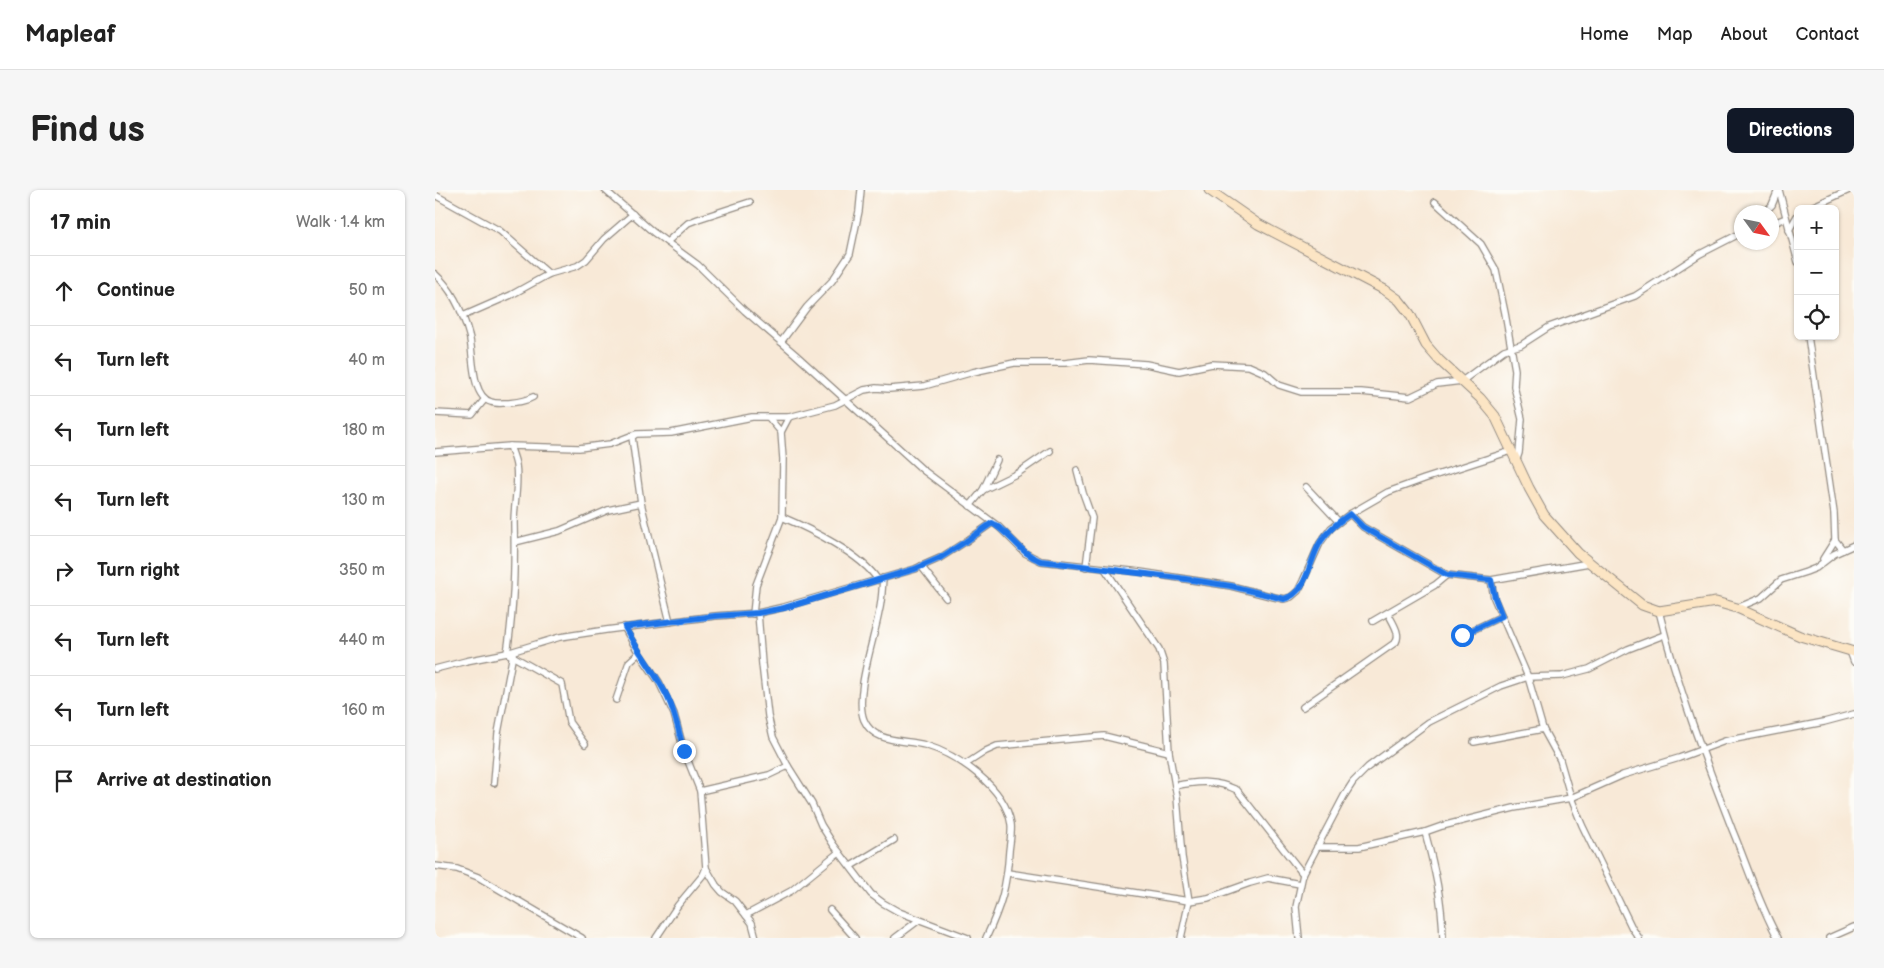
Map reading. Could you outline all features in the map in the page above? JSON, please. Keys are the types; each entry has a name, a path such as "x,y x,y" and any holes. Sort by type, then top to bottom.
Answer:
{"street":[{"path":"605,190 667,242 698,265 745,311 923,470 999,527 1032,558 1041,561 1141,572 1231,586 1284,599 1291,597 1298,591 1320,543 1331,528 1350,514 1388,492 1511,451"},
{"path":"781,342 807,307 832,281 850,254 859,211 861,190"},
{"path":"1209,190 1258,224 1385,290 1399,300 1410,314 1426,345 1439,360 1480,398 1495,416 1516,462 1544,514 1561,535 1589,563 1642,605 1659,611 1716,602 1737,608 1801,636 1852,652 1854,662"},
{"path":"1772,205 1778,190"},
{"path":"1778,190 1795,250"},
{"path":"1816,205 1849,190"},
{"path":"435,194 500,231 549,274"},
{"path":"667,242 698,218 750,202"},
{"path":"1435,202 1481,244 1490,256 1496,270 1515,370 1515,386 1522,420 1519,453 1516,462"},
{"path":"463,316 511,295 549,274 577,266 586,260 604,239 633,214"},
{"path":"1779,221 1794,216"},
{"path":"1789,230 1794,221"},
{"path":"435,452 510,446 579,448 610,444 636,434 671,433 752,417 789,417 846,401 864,390 923,386 1014,363 1065,363 1089,360 1146,364 1179,372 1211,364 1249,366 1265,372 1279,385 1301,392 1361,392 1410,398 1437,384 1462,381 1503,350 1531,340 1549,327 1635,296 1700,254 1734,237"},
{"path":"435,274 447,287 463,316 470,336 477,386 485,399 491,403 525,402 533,397"},
{"path":"1809,340 1834,513 1835,540 1822,562"},
{"path":"435,413 472,415 485,399"},
{"path":"789,417 781,432 783,459 782,517 756,585 755,614 768,716 773,737 788,766 812,804 821,825 871,894 899,912 968,938"},
{"path":"769,418 781,432"},
{"path":"636,434 631,442 641,503 670,622"},
{"path":"494,783 498,733 511,654 513,614 516,464 510,446"},
{"path":"983,490 1018,473 1050,451"},
{"path":"970,506 983,490 997,460"},
{"path":"1077,470 1092,518 1086,567"},
{"path":"1306,487 1339,522"},
{"path":"515,542 559,531 608,510 641,503"},
{"path":"1350,514 1363,527 1447,575 1491,580 1589,563"},
{"path":"782,517 801,524 858,558 880,579 880,610 864,678 861,708 865,722 871,730 881,737 946,752 965,764 992,789 1008,814 1011,826 1008,873 1004,894 986,938"},
{"path":"435,670 466,661 511,654 560,637 715,616 755,614 784,608 921,566 940,558 992,523"},
{"path":"1835,540 1843,550"},
{"path":"1737,608 1761,598 1781,580 1806,572 1854,545"},
{"path":"921,566 945,598"},
{"path":"1105,569 1162,656 1169,752 1179,815 1182,857 1189,901 1181,938"},
{"path":"1373,621 1447,575"},
{"path":"1491,580 1495,598 1528,677 1543,729 1560,760 1571,798 1631,928 1639,938"},
{"path":"1659,611 1701,749 1764,908 1778,938"},
{"path":"1303,707 1396,642 1398,634 1388,613"},
{"path":"1462,635 1502,616"},
{"path":"625,627 668,698 684,751 700,791 706,868 716,885 735,902 752,923 756,938"},
{"path":"1299,938 1297,907 1303,874 1344,796 1353,782 1369,767 1429,722 1501,686 1528,677 1562,676 1589,669 1628,649 1665,635"},
{"path":"616,700 629,662 639,653"},
{"path":"511,654 562,684 569,722 585,744"},
{"path":"1317,847 1359,847 1425,832 1514,808 1571,798 1623,775 1679,758 1725,741 1824,722 1854,714"},
{"path":"1475,742 1543,729"},
{"path":"965,764 986,750 997,746 1089,736 1115,738 1169,752"},
{"path":"700,791 761,778 788,766"},
{"path":"1175,786 1196,782 1213,782 1237,790 1303,874"},
{"path":"1425,832 1437,876 1442,905 1443,938"},
{"path":"851,866 893,840"},
{"path":"746,915 791,891 839,852"},
{"path":"435,866 457,869 478,877 582,938"},
{"path":"656,938 678,905 703,875 706,868"},
{"path":"1008,873 1189,901 1208,898 1268,878 1300,884"},
{"path":"830,910 855,938"},
{"path":"895,938 919,920"},
{"path":"1829,938 1854,927"}],"route":[{"path":"684,751 668,698 637,650 625,627 715,616 758,613 784,608 915,569 940,558 992,523 1007,534 1025,553 1041,561 1141,572 1231,586 1284,599 1291,597 1298,591 1320,543 1331,528 1350,514 1363,527 1447,575 1491,580 1502,616 1462,635"}]}
